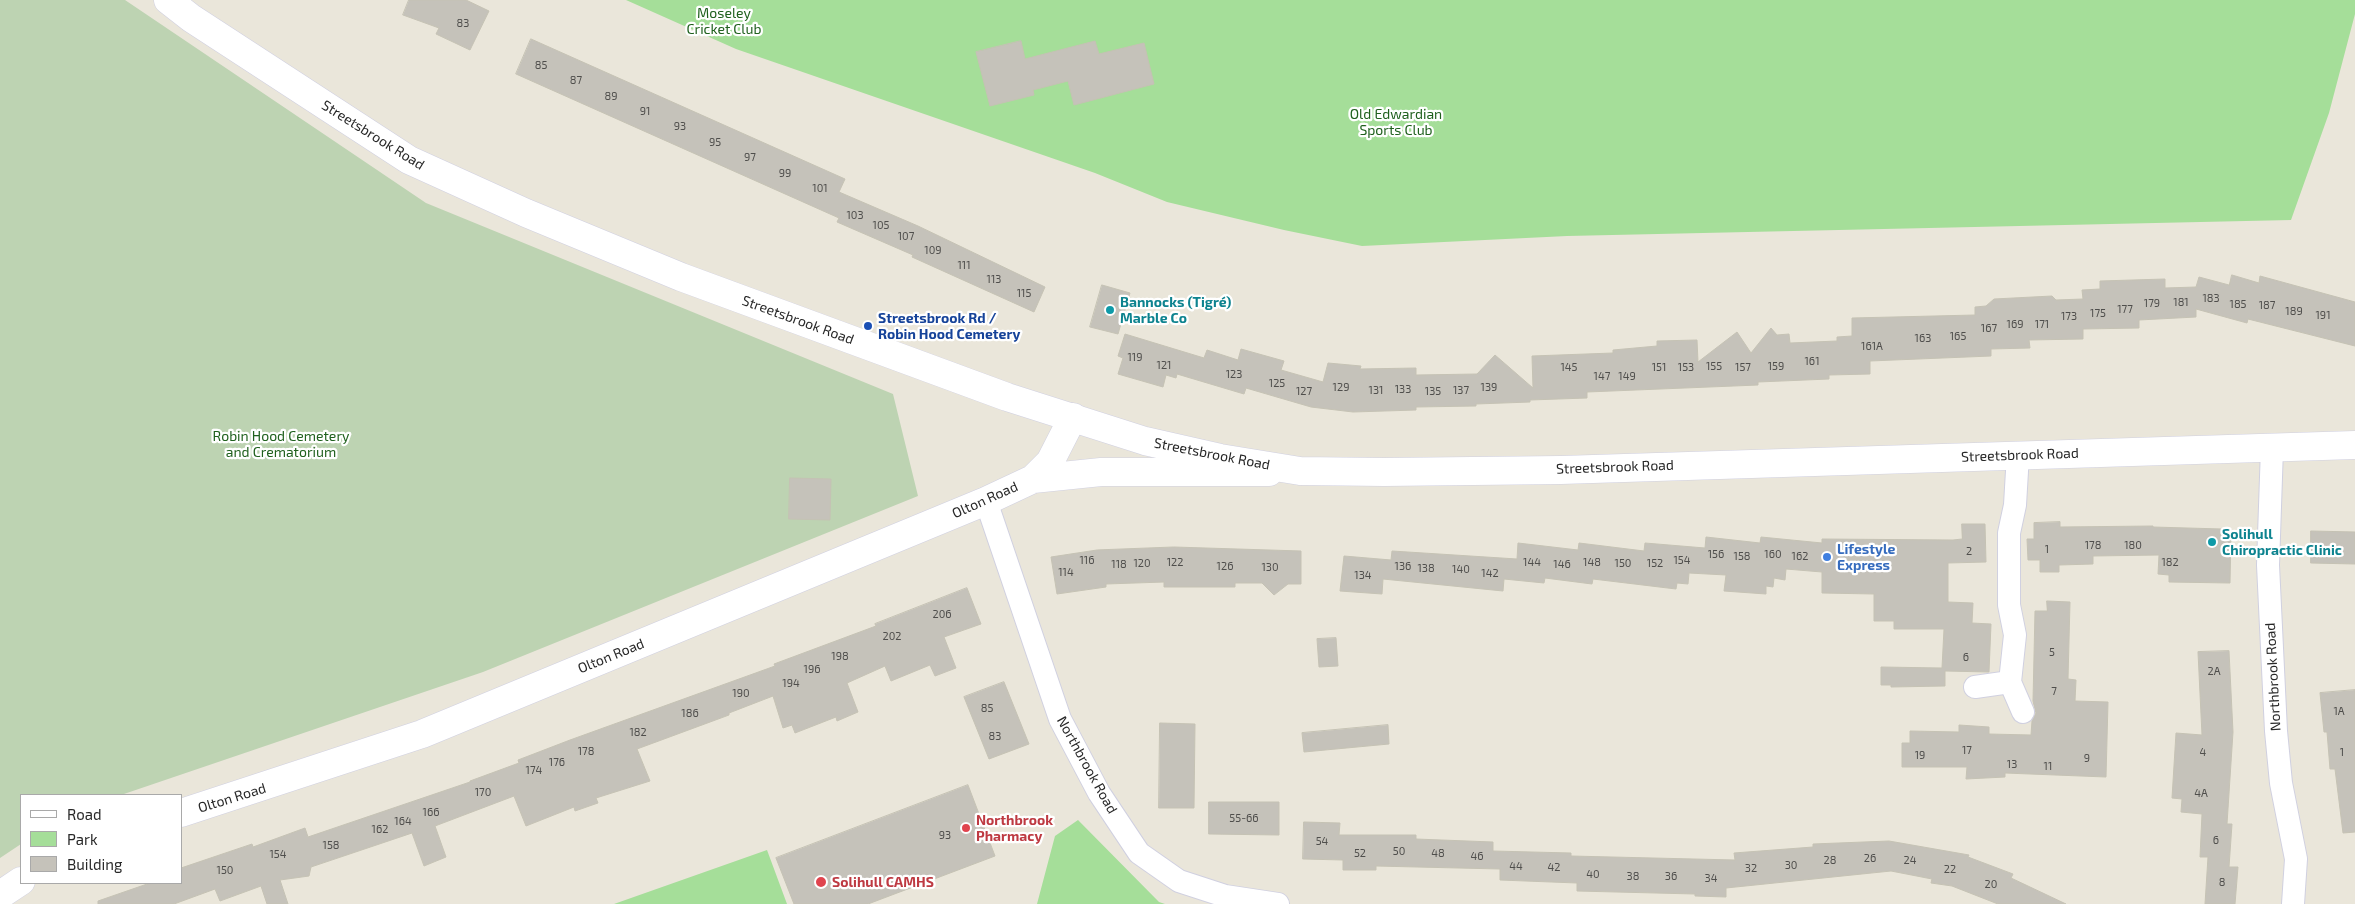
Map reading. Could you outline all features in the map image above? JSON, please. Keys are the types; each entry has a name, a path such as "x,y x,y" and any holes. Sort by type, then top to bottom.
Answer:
{"main road":[{"name":"Streetsbrook Road","path":"168,0 191,18 400,154 442,176 681,277 1008,397 1145,441 1220,458 1300,471 1561,470 2018,454 2355,445"},
{"name":"Olton Road","path":"1033,479 1050,462 1073,418"},
{"name":"Olton Road","path":"182,813 422,734 986,501 1033,479 1101,472 1226,474 1300,471"},
{"path":"0,895 20,882"}],"street":[{"name":"Northbrook Road","path":"2272,448 2268,565 2275,721 2281,783 2296,859 2293,904"},
{"path":"2018,454 2015,504 2009,533 2009,605 2016,635 2010,682 2024,712"},
{"name":"Northbrook Road","path":"986,501 1060,719 1099,792 1139,852 1179,881 1225,896 1278,904"},
{"path":"1975,687 2010,682"}],"green space":[{"name":"Robin Hood Cemetery and Crematorium","path":"0,0 125,0 426,203 893,394 918,496 483,672 124,794 20,794 20,845 0,858"},
{"name":"Old Edwardian Sports Club","path":"626,0 2355,0 2355,14 2329,113 2291,220 1567,236 1362,246 1284,230 1167,202 1095,173 736,49"},
{"path":"1078,820 1159,902 1165,904 1037,904 1055,836"},
{"path":"767,850 787,904 614,904"}],"building":[{"path":"409,0 466,0 489,11 470,50 436,34 439,28 403,15"},
{"path":"531,39 845,179 839,192 918,226 1045,287 1034,312 912,257 913,255 837,222 839,218 516,74"},
{"path":"1021,41 1025,59 1095,41 1099,54 1144,43 1154,84 1074,105 1068,81 1033,90 1034,95 990,106 976,52"},
{"path":"2232,275 2259,283 2260,276 2355,302 2355,346 2248,319 2247,323 2196,309 2196,317 2139,320 2139,328 2083,329 2083,339 2029,340 2030,348 1991,349 1991,356 1870,361 1870,374 1829,375 1829,379 1758,382 1758,385 1587,392 1587,398 1530,400 1530,402 1476,404 1476,406 1416,407 1416,410 1353,412 1311,407 1246,388 1244,394 1177,374 1176,378 1166,375 1163,387 1118,374 1123,358 1118,356 1125,334 1204,358 1207,350 1238,360 1241,349 1284,361 1281,370 1323,382 1328,363 1361,366 1360,369 1416,368 1416,375 1477,374 1495,355 1533,388 1532,356 1613,353 1613,350 1657,346 1657,341 1697,340 1698,362 1737,332 1751,353 1771,328 1777,335 1789,334 1790,343 1837,341 1837,337 1852,336 1852,318 1975,315 1975,307 1986,306 1994,299 2052,296 2056,300 2083,299 2082,290 2100,289 2100,281 2165,279 2165,288 2196,287 2199,277 2229,285"},
{"name":"Bannocks (Tigré) Marble Co","path":"1102,285 1130,293 1118,334 1090,327"},
{"path":"790,478 831,479 830,520 789,519"},
{"path":"2060,522 2060,527 2153,526 2222,529 2222,532 2231,532 2230,583 2169,582 2169,575 2158,574 2159,555 2093,556 2093,564 2059,565 2059,572 2040,572 2040,560 2028,560 2027,539 2034,539 2034,523"},
{"path":"1962,524 1985,524 1986,562 1948,563 1948,602 1973,603 1972,623 1991,624 1989,672 1945,671 1945,686 1891,687 1891,685 1881,685 1881,667 1942,668 1944,629 1894,629 1894,621 1874,621 1874,594 1822,593 1822,572 1786,569 1785,580 1774,578 1773,587 1766,586 1766,594 1724,591 1726,575 1689,573 1688,584 1677,583 1676,589 1593,579 1592,584 1545,578 1544,583 1504,579 1503,591 1383,579 1382,594 1340,591 1344,556 1391,560 1392,551 1517,559 1518,543 1578,550 1579,543 1644,551 1645,543 1705,548 1706,537 1760,543 1761,537 1822,543 1822,539 1953,540 1962,539"},
{"path":"2311,531 2355,532 2355,564 2311,563"},
{"path":"1174,547 1301,551 1301,584 1288,584 1274,595 1262,583 1235,583 1235,587 1164,587 1164,582 1106,584 1106,587 1057,594 1051,557 1097,550"},
{"path":"967,588 981,624 944,637 956,668 935,676 930,665 891,681 885,666 847,683 858,712 837,721 836,717 795,733 792,725 783,728 773,696 729,713 729,715 637,749 650,781 596,798 598,803 575,811 574,807 526,826 514,796 435,826 446,857 424,866 412,833 311,867 309,876 280,880 288,904 267,904 261,886 220,901 215,889 174,904 98,904 98,901 147,884 182,884 182,868 252,844 253,847 305,828 308,837 470,782 519,763 518,760 775,666 774,664 876,626 875,624"},
{"path":"2047,601 2070,602 2068,679 2076,680 2075,701 2108,702 2106,777 2005,773 2005,777 1966,779 1967,767 1902,767 1902,743 1910,743 1910,731 1959,732 1959,725 1989,727 1989,734 2031,735 2032,721 2036,713 2033,701 2035,611 2047,611"},
{"path":"1336,638 1338,666 1319,667 1317,639"},
{"path":"2229,651 2233,732 2227,824 2232,824 2229,867 2238,867 2235,904 2205,904 2208,857 2200,857 2202,814 2181,812 2182,799 2172,798 2176,733 2202,735 2198,652"},
{"path":"1004,682 1029,744 989,759 964,697"},
{"path":"2355,690 2355,832 2343,833 2335,769 2330,769 2327,732 2324,732 2320,693"},
{"path":"1160,723 1195,724 1194,808 1159,808"},
{"path":"1388,725 1389,744 1304,752 1302,733"},
{"path":"968,785 995,856 868,904 794,904 776,858"},
{"path":"1209,802 1279,802 1279,835 1209,834"},
{"path":"1304,822 1340,823 1339,835 1416,835 1416,839 1493,842 1493,851 1571,853 1571,856 1735,860 1734,853 1813,847 1813,844 1889,841 1969,855 1968,857 2013,874 2011,878 2066,904 1998,904 1952,886 1931,883 1932,879 1891,871 1726,888 1726,897 1695,896 1695,894 1577,891 1577,883 1500,880 1500,869 1376,866 1376,870 1343,870 1343,860 1303,859"}],"place":[{"name":"Bannocks (Tigré) Marble Co","path":"1110,310"},
{"name":"Streetsbrook Rd / Robin Hood Cemetery","path":"868,326"},
{"name":"Solihull Chiropractic Clinic","path":"2212,542"},
{"name":"Lifestyle Express","path":"1827,557"},
{"name":"Northbrook Pharmacy","path":"966,828"},
{"name":"Solihull CAMHS","path":"821,882"}],"park label":[{"name":"Moseley Cricket Club","path":"724,22"}]}
